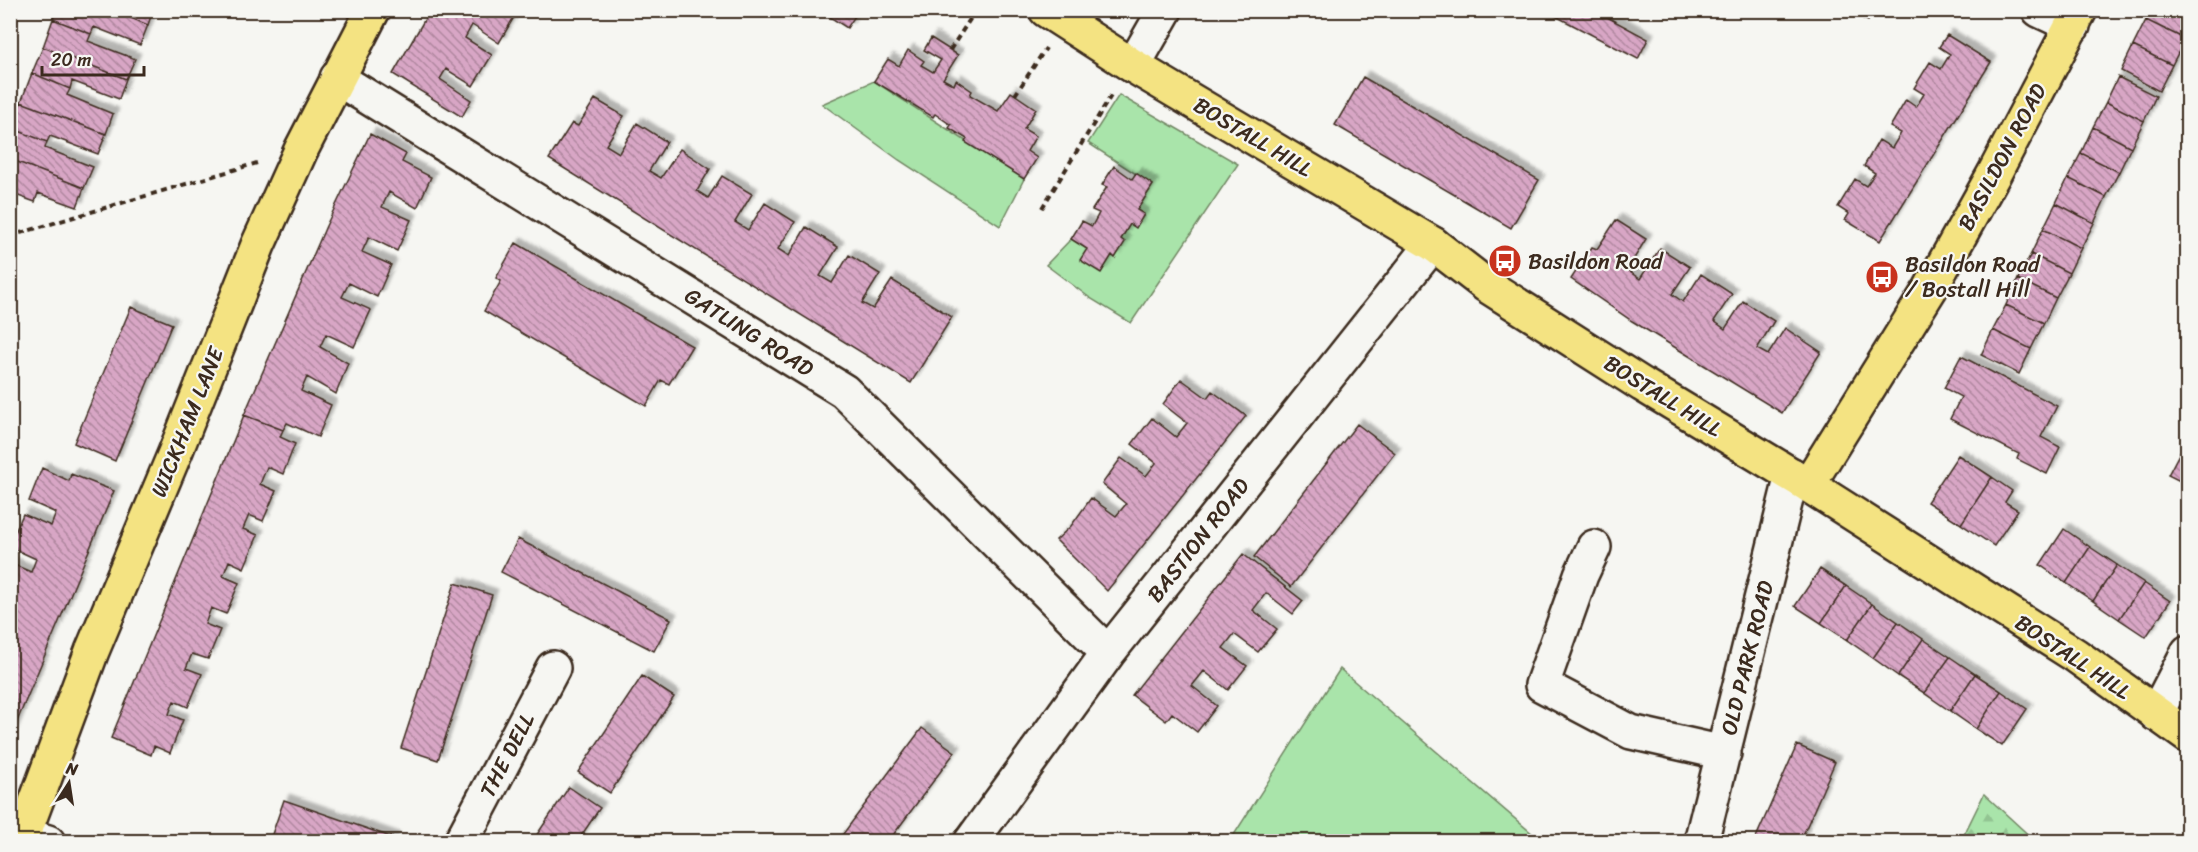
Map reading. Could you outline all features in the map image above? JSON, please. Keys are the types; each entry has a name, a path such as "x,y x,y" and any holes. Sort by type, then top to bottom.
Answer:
{"main road":[{"name":"WICKHAM LANE","path":"26,837 92,651 175,453 258,245 301,150 373,10"},
{"name":"BOSTALL HILL","path":"1055,16 1132,65 1433,244 1486,285 1643,385 1800,480 2065,649 2187,736"},
{"name":"BASILDON ROAD","path":"1800,480 1930,289 2076,18"}],"street":[{"path":"1132,65 1165,10"},
{"path":"2039,10 2076,18"},
{"name":"GATLING ROAD","path":"337,78 844,391 1108,653"},
{"name":"BASTION ROAD","path":"971,842 1108,653 1433,244"},
{"name":"OLD PARK ROAD","path":"1701,842 1800,480"},
{"path":"1594,547 1581,575 1542,685 1631,732 1724,753"},
{"path":"2156,714 2187,652"},
{"name":"THE DELL","path":"461,842 553,668"}],"path":[{"path":"950,50 975,10"},
{"path":"1015,95 1055,16"},
{"path":"1042,208 1132,65"},
{"path":"10,236 301,150"}],"green space":[{"path":"874,81 1024,179 1000,226 899,160 822,104"},
{"path":"1119,95 1238,164 1131,323 1090,298 1046,265 1071,239 1087,249 1115,257 1121,239 1130,224 1136,227 1144,215 1137,210 1153,185 1088,143"},
{"path":"1340,669 1541,841 1230,841"},
{"path":"1984,794 2035,841 1961,841"}],"building":[{"path":"56,10 111,10 148,25 140,45 94,27 91,34 53,19"},
{"path":"111,10 153,10 148,25"},
{"path":"430,10 517,12 499,43 472,25 465,38 492,55 473,86 446,69 440,79 471,100 462,117 393,74"},
{"path":"819,10 859,10 847,28"},
{"path":"1544,10 1594,10 1648,39 1638,59"},
{"path":"1845,10 1873,10 1868,21"},
{"path":"2151,10 2188,10 2188,33 2185,39 2146,20"},
{"path":"53,19 91,34 88,41 135,59 126,79 43,47"},
{"path":"2146,20 2185,39 2172,65 2133,46"},
{"path":"1947,35 1991,62 1880,241 1845,220 1849,214 1838,207 1855,179 1866,186 1875,173 1864,166 1879,140 1892,148 1901,133 1890,127 1906,100 1916,107 1924,94 1914,88 1930,62 1941,69 1950,54 1939,47"},
{"path":"931,38 958,55 943,79 954,85 956,80 972,91 970,95 998,111 1011,92 1036,109 1024,129 1036,136 1027,151 1037,158 1024,179 965,142 967,139 949,128 951,125 935,114 933,117 874,81 888,59 899,66 908,50 924,61 921,65 933,72 941,60 924,50"},
{"path":"2133,46 2172,65 2159,91 2121,71"},
{"path":"43,47 126,79 119,99 72,81 70,89 32,73"},
{"path":"32,73 70,89 67,95 113,114 106,134 21,102"},
{"path":"1363,77 1539,180 1511,228 1335,125"},
{"path":"2118,77 2156,96 2144,121 2106,102"},
{"path":"595,99 624,116 606,145 619,153 637,123 667,142 649,171 661,178 680,149 710,169 697,191 708,198 722,176 752,194 735,222 748,230 765,203 795,222 778,249 789,256 806,227 838,247 820,276 832,283 849,255 880,274 862,303 873,309 892,280 952,317 911,383 549,159 572,123 578,126"},
{"path":"21,102 106,134 98,154 50,136 47,142 11,128"},
{"path":"2106,102 2144,121 2131,147 2093,127"},
{"path":"2093,127 2131,147 2119,172 2081,153"},
{"path":"11,128 47,142 45,148 93,167 84,188 10,159"},
{"path":"370,134 406,154 402,162 431,177 417,208 389,192 382,207 411,220 397,251 369,237 362,252 391,265 377,297 349,283 342,297 371,310 354,347 326,334 320,347 348,363 336,394 307,377 301,391 331,405 318,437 287,423 283,430 244,415 326,226"},
{"path":"2081,153 2119,172 2106,197 2068,178"},
{"path":"10,159 84,188 77,207 38,193 35,202 10,193"},
{"path":"1114,166 1132,179 1136,173 1153,185 1137,210 1144,214 1136,228 1130,224 1121,239 1125,242 1115,258 1112,255 1101,273 1080,260 1087,249 1071,239 1082,221 1092,226 1099,213 1092,210 1107,187 1102,185"},
{"path":"2068,178 2106,197 2094,223 2056,203"},
{"path":"2056,203 2094,223 2081,248 2043,229"},
{"path":"1616,220 1646,239 1627,270 1640,279 1660,248 1690,267 1672,294 1683,302 1701,274 1732,294 1714,321 1725,329 1743,301 1774,321 1757,349 1768,355 1785,328 1821,352 1782,413 1632,321 1571,279 1592,247 1597,249"},
{"path":"2043,229 2081,248 2069,273 2031,254"},
{"path":"516,243 692,346 669,384 661,380 646,406 484,311 501,281 496,278"},
{"path":"2031,254 2069,273 2056,298 2018,279"},
{"path":"2018,279 2056,298 2044,323 2006,305"},
{"path":"2006,305 2044,323 2031,349 1993,330"},
{"path":"131,307 172,324 115,461 74,443"},
{"path":"1993,330 2031,349 2019,374 1981,355"},
{"path":"1961,356 2057,406 2041,437 2060,447 2047,474 2017,459 2019,454 1950,419 1961,397 1944,388"},
{"path":"1181,379 1207,398 1212,391 1246,416 1107,591 1056,540 1071,526 1091,498 1116,516 1126,504 1102,484 1121,458 1146,476 1156,463 1132,444 1152,418 1176,437 1187,423 1163,404"},
{"path":"244,415 283,430 280,437 295,444 283,474 267,467 260,484 276,491 263,521 249,515 243,529 258,535 244,568 229,561 223,576 239,583 226,614 211,608 205,624 220,630 208,659 192,654 186,668 202,674 188,707 174,701 169,714 183,720 170,753 154,746 151,755 111,738"},
{"path":"1357,424 1395,453 1291,587 1254,557"},
{"path":"2188,436 2188,454 2181,450"},
{"path":"2181,450 2188,454 2188,485 2168,475"},
{"path":"1958,455 1992,477 1961,524 1927,502"},
{"path":"42,468 69,481 71,474 114,491 10,738 10,617 17,605 10,602 10,563 31,572 36,559 10,547 10,544 23,514 51,526 56,513 29,501"},
{"path":"1992,477 2012,491 2005,502 2018,510 1994,546 1961,524"},
{"path":"2064,529 2090,547 2066,583 2040,565"},
{"path":"518,539 671,619 654,651 501,572"},
{"path":"2090,547 2117,565 2093,601 2066,583"},
{"path":"1243,554 1303,601 1293,614 1266,593 1253,610 1277,629 1258,652 1234,634 1223,648 1247,666 1228,690 1204,671 1192,686 1217,706 1197,732 1172,713 1166,721 1132,695"},
{"path":"2117,565 2144,583 2119,619 2093,601"},
{"path":"1820,569 1846,586 1821,623 1795,606"},
{"path":"455,583 492,595 438,760 401,748"},
{"path":"2144,583 2170,601 2146,637 2119,619"},
{"path":"1846,586 1872,604 1847,640 1821,623"},
{"path":"1872,604 1898,622 1873,658 1847,640"},
{"path":"1898,622 1923,639 1898,676 1873,658"},
{"path":"1923,639 1950,657 1924,693 1898,676"},
{"path":"1950,657 1975,674 1950,711 1924,693"},
{"path":"1975,674 2001,691 1976,729 1950,711"},
{"path":"642,676 674,697 610,793 578,772"},
{"path":"2001,691 2027,709 2002,746 1976,729"},
{"path":"922,728 955,752 888,842 837,842"},
{"path":"1797,745 1835,762 1800,842 1754,842"},
{"path":"569,787 600,808 577,842 532,842"},
{"path":"284,800 394,838 393,842 283,842 271,837"}],"place":[{"name":"Basildon Road","path":"1505,261"},
{"name":"Basildon Road / Bostall Hill","path":"1882,277"}]}
